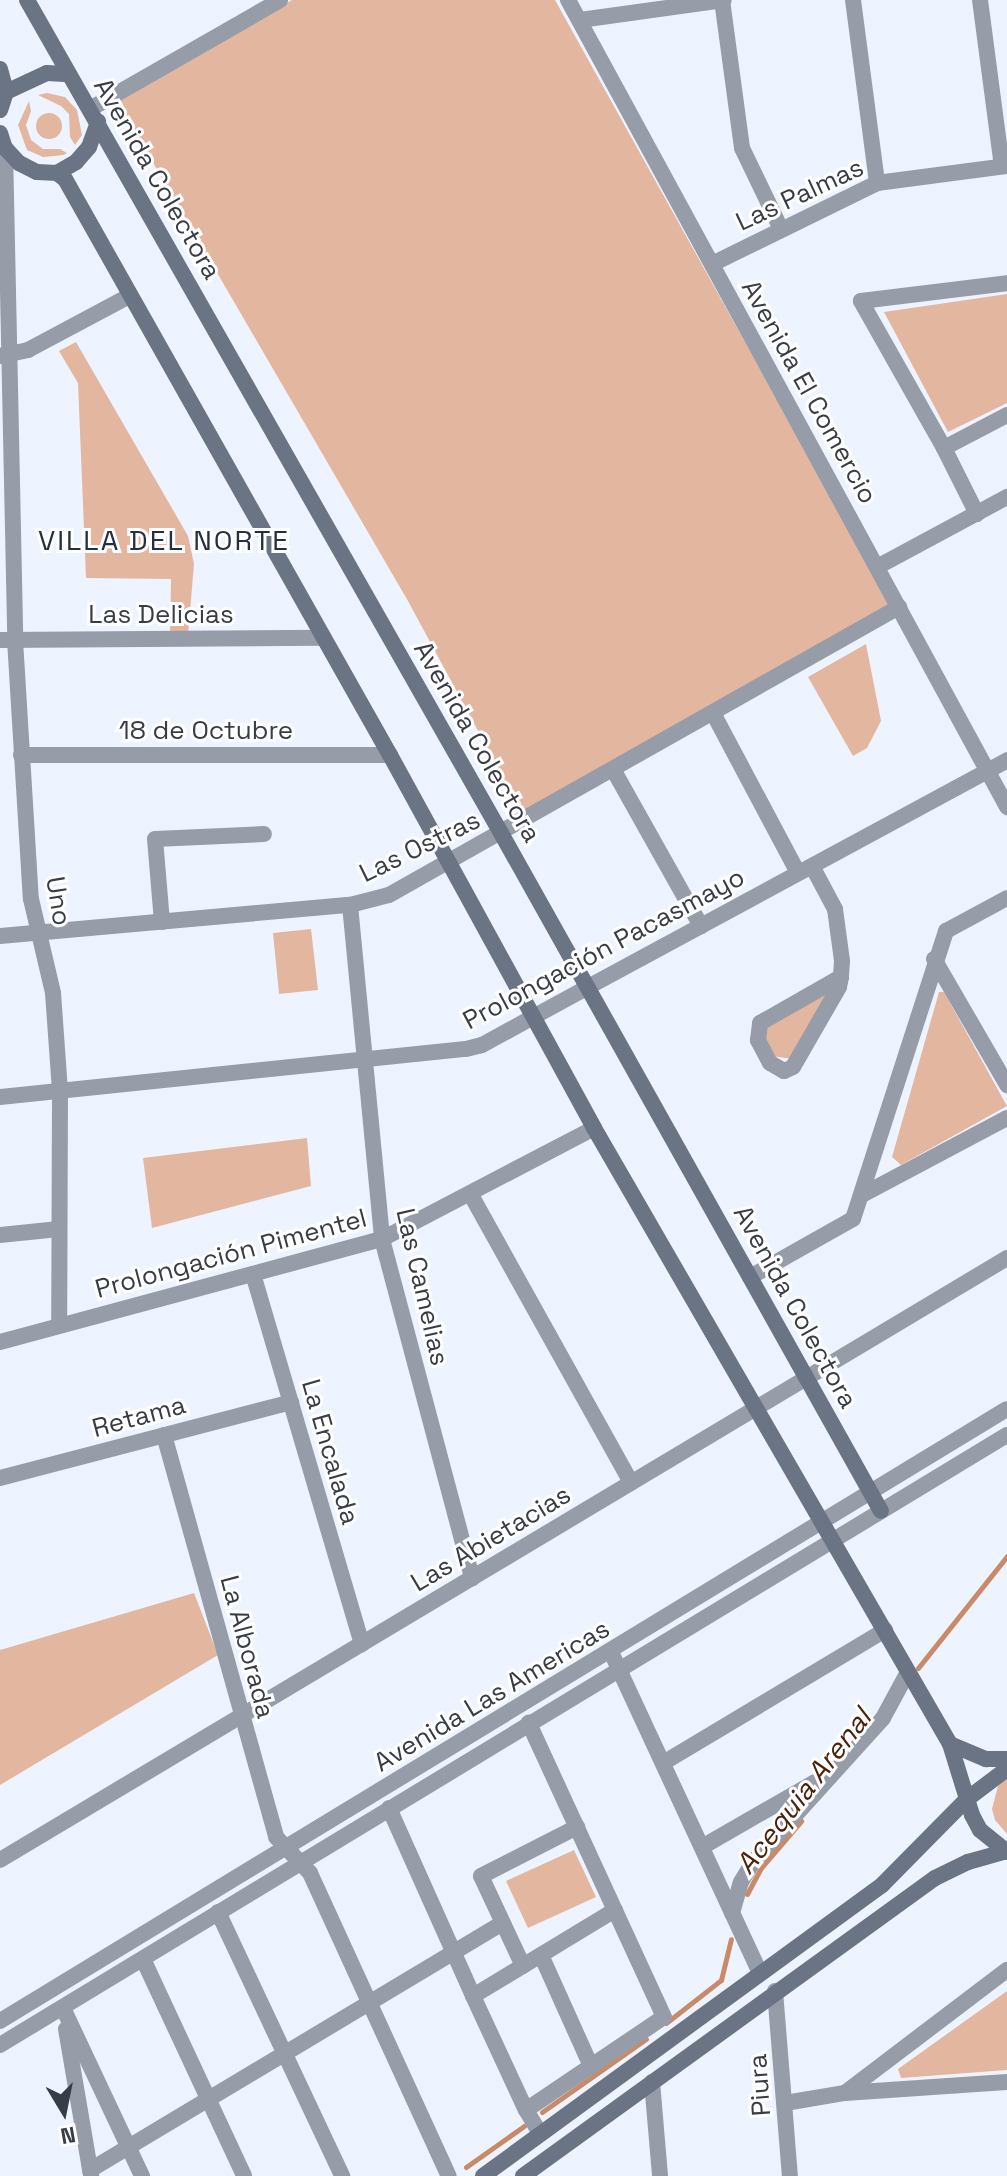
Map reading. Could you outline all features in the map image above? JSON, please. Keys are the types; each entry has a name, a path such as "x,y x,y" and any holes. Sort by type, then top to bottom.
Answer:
{"main road":[{"name":"Avenida Colectora","path":"27,0 501,833 881,1511"},
{"path":"0,69 6,92 0,110"},
{"path":"6,92 47,73 69,74"},
{"path":"3,140 19,163 37,172 57,173 76,162 89,147 94,115"},
{"path":"57,173 65,179 390,755 594,1128 950,1744 980,1830 1007,1852"},
{"path":"950,1744 967,1754 1007,1759"},
{"path":"483,2176 759,1971 882,1885 967,1799 1007,1769"},
{"path":"523,2176 935,1878 968,1862 1007,1852"}],"street":[{"name":"Avenida El Comercio","path":"568,0 1007,807"},
{"path":"580,20 723,0 742,148 781,229"},
{"path":"853,0 877,183"},
{"path":"980,0 1005,166"},
{"path":"94,115 273,2"},
{"name":"Uno","path":"3,140 8,640 21,755 31,899 53,993 60,1091 59,1325"},
{"name":"Las Palmas","path":"712,264 877,183 1005,166"},
{"path":"977,514 944,448 861,301 1007,283"},
{"path":"4,356 28,350 129,296"},
{"path":"944,448 1007,415"},
{"path":"877,567 1007,497"},
{"name":"Las Ostras","path":"0,936 350,905 389,895 614,771 899,607"},
{"name":"Las Delicias","path":"8,640 323,638"},
{"path":"713,713 805,869 835,909 841,977 831,1007 793,1067 784,1071 770,1063 758,1040 760,1023 841,977"},
{"name":"18 de Octubre","path":"21,755 390,755"},
{"name":"Prolongación Pacasmayo","path":"0,1097 365,1061 482,1045 1007,760"},
{"path":"614,771 701,926"},
{"path":"162,922 155,839 264,834"},
{"path":"750,1277 853,1219 934,959 946,931 1007,898"},
{"name":"Las Camelias","path":"350,905 382,1239 472,1578"},
{"path":"934,959 1007,1085"},
{"path":"862,1195 1007,1118"},
{"name":"Prolongación Pimentel","path":"0,1342 382,1239 594,1128"},
{"path":"471,1195 631,1483"},
{"path":"0,1235 59,1229"},
{"name":"Las Abietacias","path":"0,1860 1007,1258"},
{"name":"La Encalada","path":"253,1274 362,1644"},
{"name":"Retama","path":"0,1478 291,1402"},
{"name":"Avenida Las Americas","path":"0,2021 286,1850 1007,1409"},
{"name":"La Alborada","path":"164,1435 276,1837 310,1873 448,2176"},
{"name":"Avenida Las Americas","path":"0,2045 1007,1435"},
{"path":"663,1763 885,1630"},
{"path":"611,1652 759,1971"},
{"path":"732,1913 741,1882 753,1862 883,1718 908,1672"},
{"path":"526,2110 664,2017 529,1723"},
{"path":"702,1847 832,1773"},
{"path":"389,1808 453,1953 526,2110 540,2133"},
{"path":"523,1966 481,1876 577,1827"},
{"path":"473,1996 615,1910"},
{"path":"218,1912 342,2176"},
{"path":"63,2008 90,2173 128,2146 503,1923"},
{"path":"541,1955 591,2066"},
{"path":"143,1959 244,2176"},
{"path":"845,2093 1007,1970"},
{"name":"Piura","path":"775,1991 790,2176"},
{"path":"63,2008 142,2176"},
{"path":"652,2082 660,2176"},
{"path":"785,2103 845,2093 1007,2082"}],"shaded area":[{"path":"292,0 555,0 891,605 524,816 408,601 116,99"},
{"path":"47,93 65,97 77,110 82,135 75,145 70,137 69,114 61,106 38,95"},
{"path":"29,101 31,111 26,125 31,140 43,149 60,149 67,153 43,157 27,150 18,125"},
{"path":"49,113 58,117 62,126 58,135 49,139 40,135 36,126 40,117"},
{"path":"1007,294 1007,403 948,432 884,312"},
{"path":"76,342 188,536 194,564 188,635 170,635 171,579 86,578 78,383 59,351"},
{"path":"866,644 881,721 867,748 853,756 808,677"},
{"path":"311,929 318,990 279,994 273,933"},
{"path":"824,990 830,998 792,1059 772,1056 764,1041 762,1025"},
{"path":"939,992 944,992 1007,1106 901,1165 892,1157"},
{"path":"307,1138 311,1186 152,1228 143,1158"},
{"path":"194,1593 218,1655 0,1785 0,1650"},
{"path":"1007,1777 1007,1834 995,1820 992,1809 998,1786"},
{"path":"574,1850 596,1897 528,1928 506,1881"},
{"path":"1007,1991 1007,2070 901,2078 898,2069"}],"waterway":[{"name":"Acequia Arenal","path":"918,1668 1007,1556"},
{"name":"Acequia Arenal","path":"747,1894 761,1868 801,1821"},
{"name":"Acequia Arenal","path":"666,2023 721,1980 731,1939"},
{"name":"Acequia Arenal","path":"542,2112 646,2039"},
{"name":"Acequia Arenal","path":"466,2167 524,2126"}],"district":[{"name":"VILLA DEL NORTE","path":"164,540"}]}
